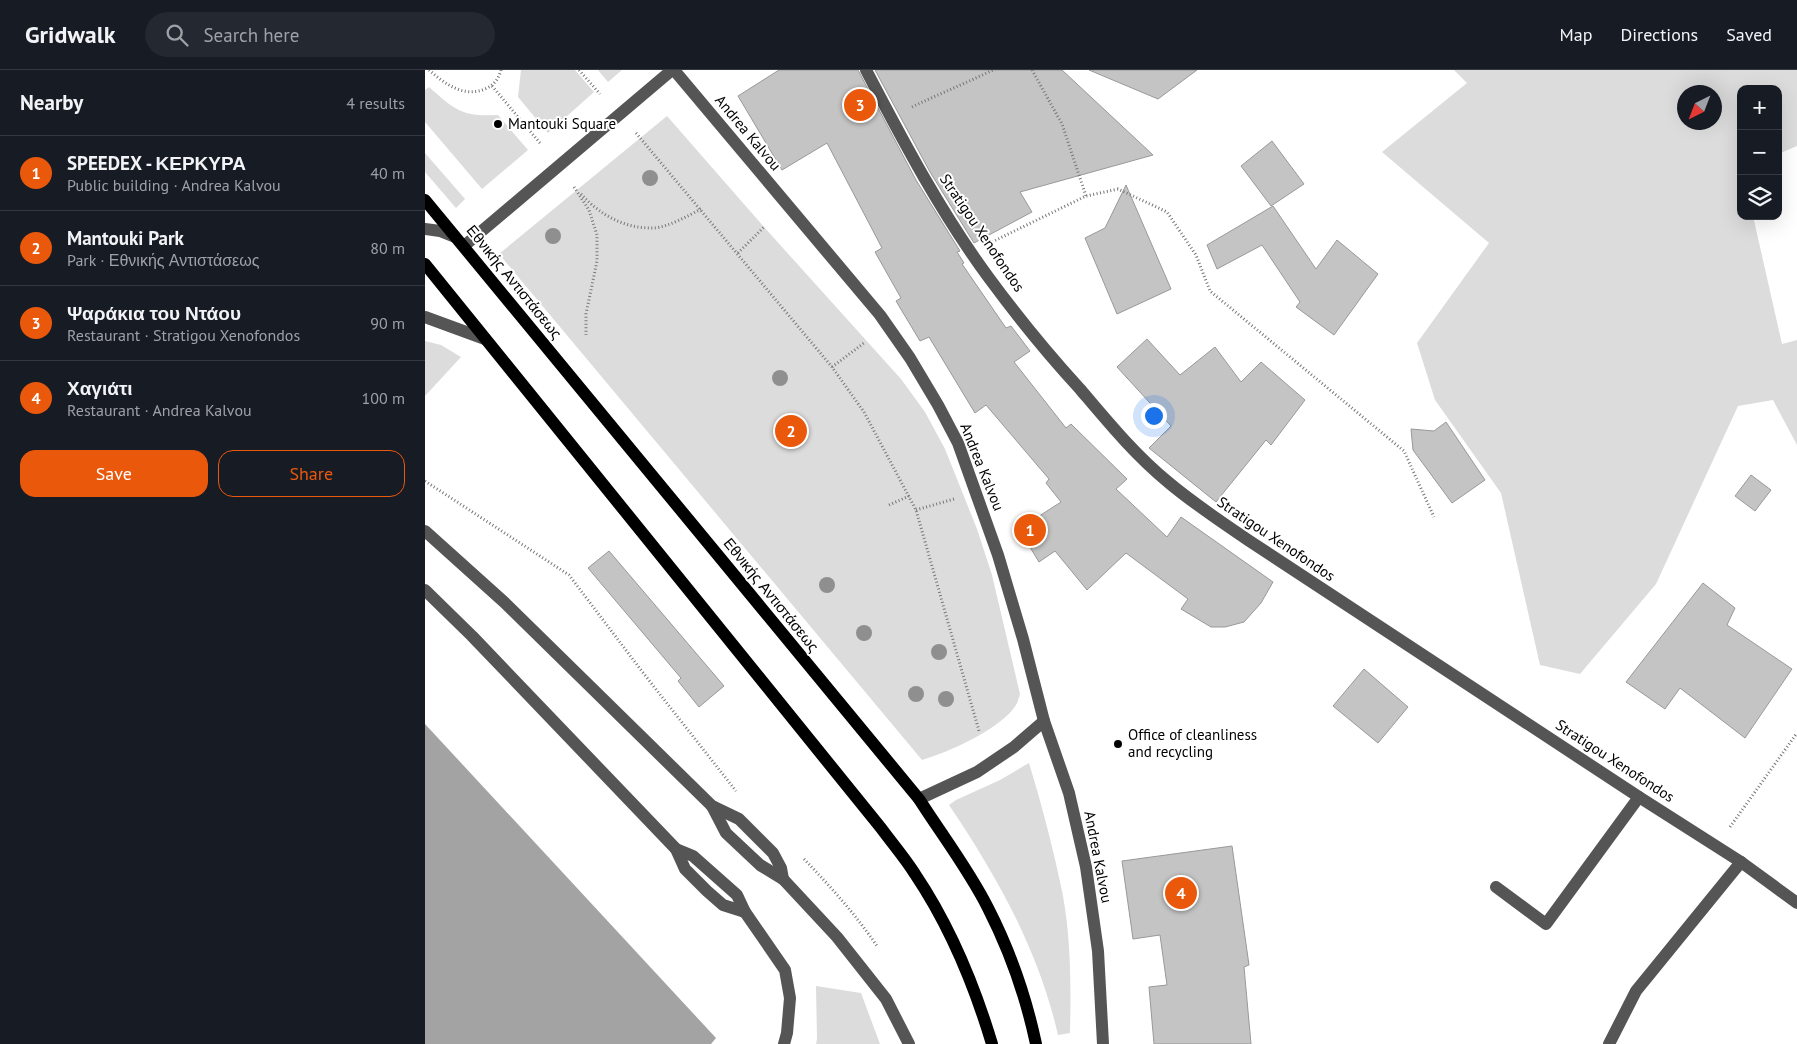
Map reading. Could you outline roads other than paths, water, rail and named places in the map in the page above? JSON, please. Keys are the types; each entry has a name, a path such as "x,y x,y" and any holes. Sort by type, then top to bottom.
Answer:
{"main road":[{"name":"Εθνικής Αντιστάσεως","path":"425,200 919,799 960,861 987,907 1006,946 1020,985 1036,1044"},
{"path":"425,264 875,821 915,874 944,922 966,968 993,1044"}],"street":[{"path":"425,229 440,231 459,242 673,70"},
{"name":"Andrea Kalvou","path":"673,70 880,315 910,358 958,443 999,555 1044,721 1069,793 1086,866 1098,952 1103,1044"},
{"name":"Stratigou Xenofondos","path":"866,70 933,192 989,278 1107,421 1146,463 1187,498 1251,542 1741,862 1797,903"},
{"path":"425,316 485,338"},
{"path":"425,531 511,608 712,806 726,833 760,865 783,880 837,937 886,999 909,1044"},
{"path":"425,590 472,636 676,849 685,869 723,905 745,912 785,970 790,998 787,1033 784,1044"},
{"path":"919,799 977,772 1015,747 1044,721"},
{"path":"1495,887 1546,924 1639,797"},
{"path":"712,806 739,819 773,854 781,868 783,880"},
{"path":"1609,1044 1636,991 1741,862"}],"place":[{"name":"Ψαράκια του Ντάου","path":"860,105"},
{"name":"Mantouki Square","path":"498,124"},
{"name":"Mantouki Park","path":"791,431"},
{"name":"SPEEDEX - ΚΕΡΚΥΡΑ","path":"1030,530"},
{"name":"Office of cleanliness and recycling","path":"1118,744"},
{"name":"Χαγιάτι","path":"1181,893"}]}
